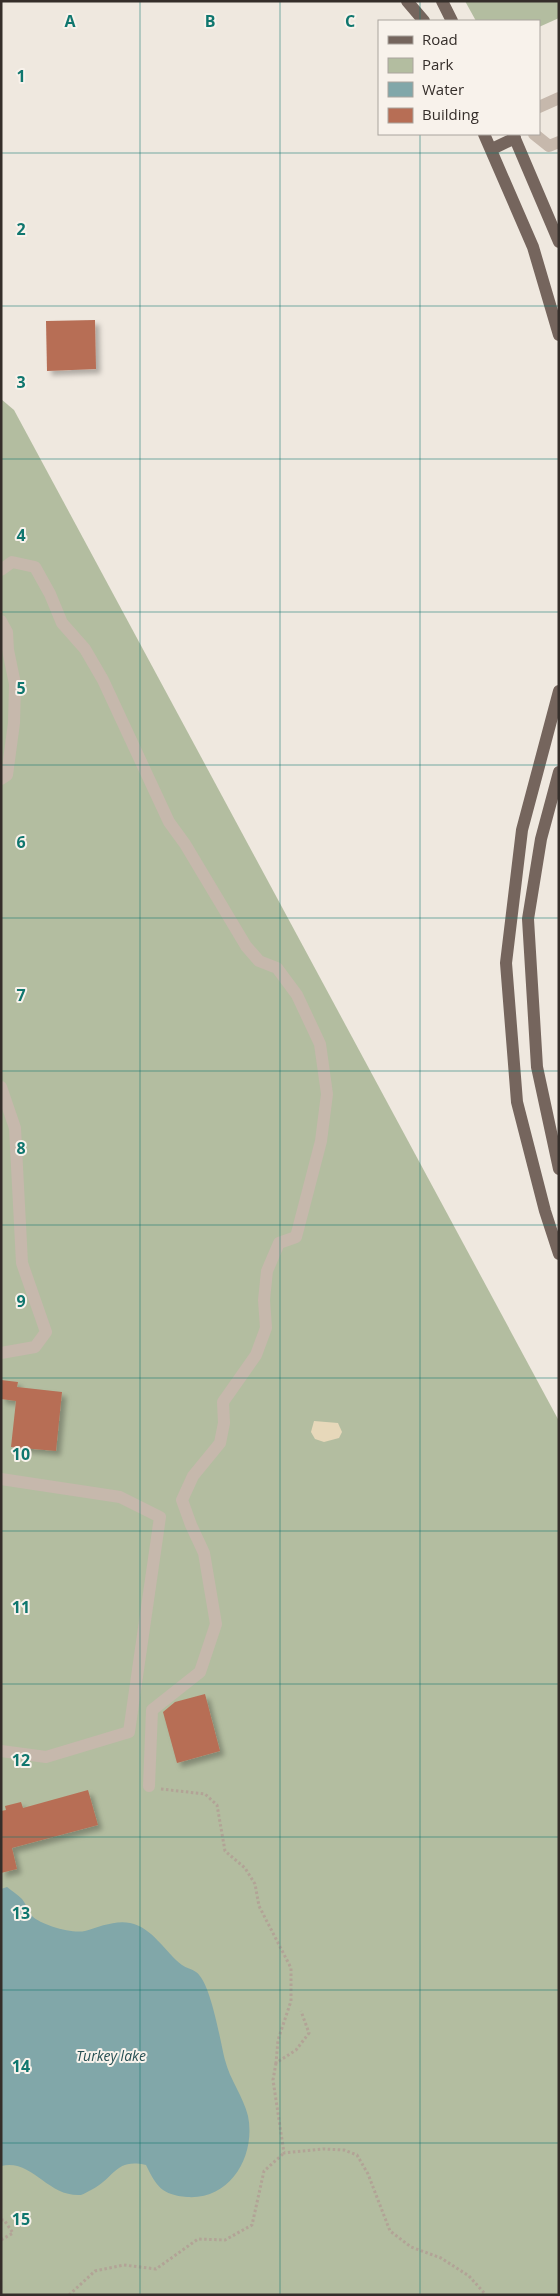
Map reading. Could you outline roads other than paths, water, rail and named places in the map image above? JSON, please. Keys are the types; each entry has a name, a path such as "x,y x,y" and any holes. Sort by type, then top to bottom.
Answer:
{"main road":[{"path":"407,1 423,20"},
{"path":"442,1 452,20"},
{"path":"484,135 533,247 559,335"},
{"path":"492,150 517,135 559,242"},
{"path":"559,691 522,830 506,963 517,1102 545,1211 559,1254"},
{"path":"559,772 541,838 528,919 537,1067 559,1169"}],"street":[{"path":"540,107 559,98"},
{"path":"535,135 549,146 559,142"},
{"path":"1,570 12,562 35,567 62,623 85,649 103,680 169,822 186,844 246,946 259,961 277,968 297,995 320,1044 327,1094 321,1141 296,1237 279,1243 267,1271 264,1300 266,1328 256,1356 223,1402 224,1423 220,1443 193,1476 182,1500 204,1553 216,1624 200,1672 152,1710 149,1786"},
{"path":"1,621 7,632 8,650 15,684 13,731 7,775 1,779"},
{"path":"1,1087 15,1128 22,1263 46,1332 35,1347 1,1353"},
{"path":"1,1479 120,1497 160,1516 129,1732 46,1757 1,1751"}],"water":[{"name":"Turkey lake","path":"7,1887 22,1899 32,1916 42,1923 57,1928 79,1932 119,1922 138,1925 152,1935 176,1960 196,1972 201,1978 210,1999 227,2067 248,2116 248,2146 244,2160 228,2183 216,2191 203,2196 178,2196 161,2188 153,2179 146,2165 128,2164 122,2166 99,2185 81,2195 69,2194 59,2190 22,2167 12,2165 1,2166 1,1889"}]}
